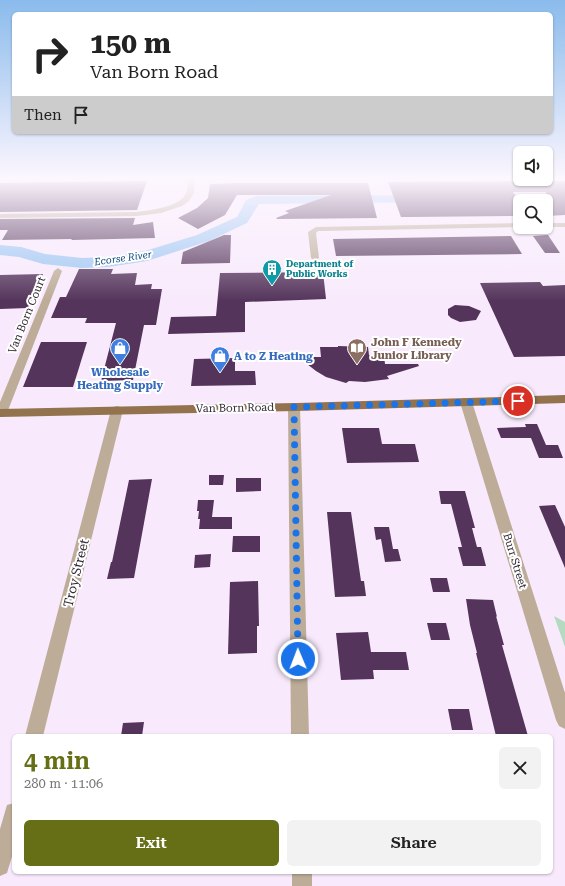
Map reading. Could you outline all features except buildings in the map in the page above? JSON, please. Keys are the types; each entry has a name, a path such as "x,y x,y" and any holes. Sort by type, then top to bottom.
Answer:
{"main road":[{"name":"Van Born Road","path":"0,413 294,407 565,399"}],"street":[{"path":"553,225 565,225"},
{"path":"315,258 312,234 314,229 366,227 513,226"},
{"name":"Van Born Court","path":"0,413 58,271"},
{"name":"Burr Street","path":"466,402 565,720"},
{"path":"294,407 300,734"},
{"name":"Troy Street","path":"35,734 118,410"},
{"path":"0,866 12,820"},
{"path":"302,874 302,886"}],"green space":[{"path":"554,616 565,622 565,647"}],"waterway":[{"name":"Ecorse River","path":"0,250 21,252 43,259 82,263 108,262 147,256 203,238 243,218"}],"place":[{"name":"Department of Public Works","path":"272,286"},
{"name":"Wholesale Heating Supply","path":"120,365"},
{"name":"John F Kennedy Junior Library","path":"357,365"},
{"name":"A to Z Heating","path":"220,373"}],"route":[{"path":"298,659 294,407 518,401"}]}
